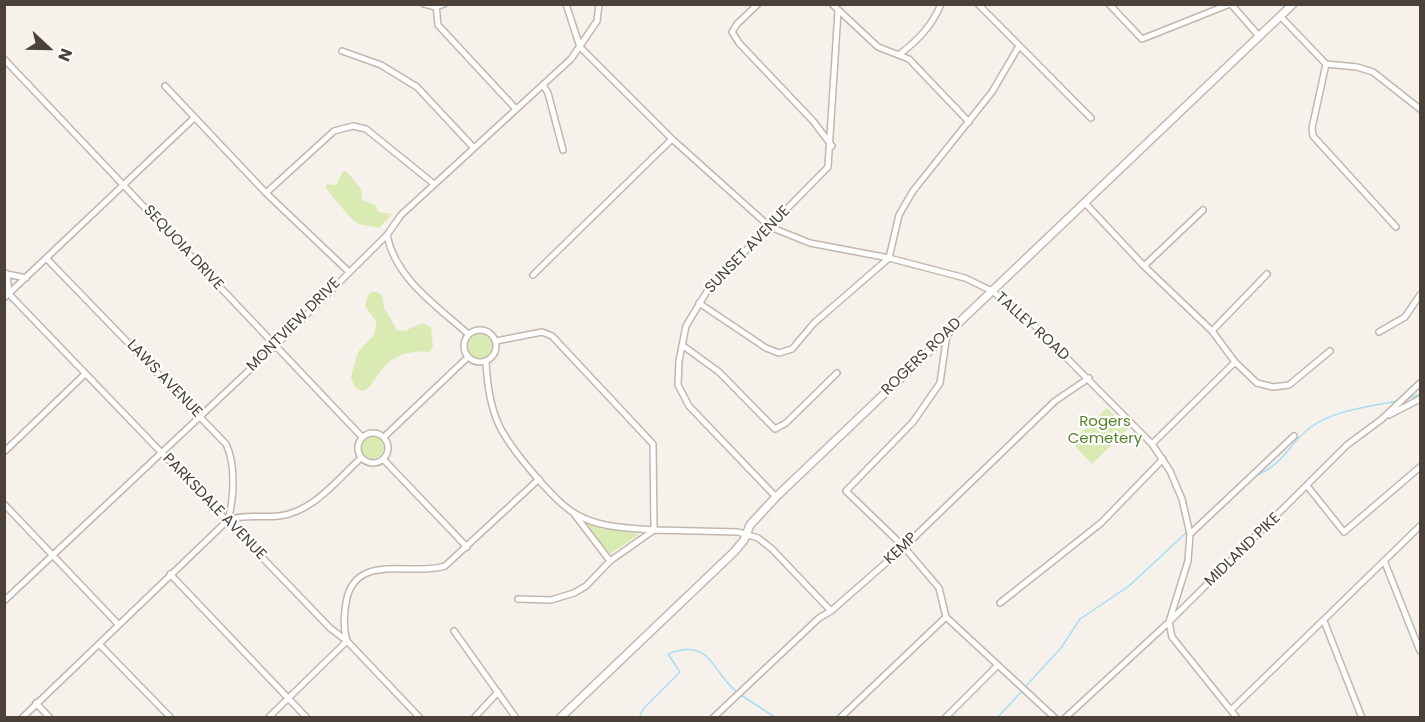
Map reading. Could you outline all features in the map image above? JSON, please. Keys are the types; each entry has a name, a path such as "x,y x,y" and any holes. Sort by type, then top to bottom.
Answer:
{"street":[{"path":"424,4 436,6 444,4"},
{"name":"TALLEY ROAD","path":"566,4 580,47 672,139 770,227 803,241 889,258 965,278 992,291 1028,319 1089,378 1152,444 1182,499 1190,534 1188,561 1169,622"},
{"path":"580,47 597,21 599,4"},
{"path":"758,4 732,32 739,43 813,121 832,146"},
{"path":"832,4 878,47 909,59 969,122"},
{"path":"900,54 921,37 933,22 941,4"},
{"path":"978,4 1091,118"},
{"path":"1108,4 1142,39 1230,4 1258,35"},
{"name":"ROGERS ROAD","path":"560,717 734,552 750,525 776,497 1293,4"},
{"path":"436,6 438,25 516,109"},
{"name":"SUNSET AVENUE","path":"776,497 689,406 678,385 682,345 686,326 699,303 728,267 828,167 832,146 833,72 838,10"},
{"path":"1281,17 1326,64 1358,67 1373,72 1420,109"},
{"path":"699,303 766,348 779,353 792,350 814,323 889,258 899,215 1006,72 1019,46"},
{"name":"MONTVIEW DRIVE","path":"4,601 276,345 348,271 387,235 401,215 571,59 580,47"},
{"path":"342,51 381,65 417,87 473,147"},
{"name":"SEQUOIA DRIVE","path":"4,59 362,437"},
{"path":"1326,64 1311,128 1313,136 1396,227"},
{"path":"543,85 548,93 563,150"},
{"path":"165,86 266,193 348,271"},
{"path":"7,296 123,183 194,118"},
{"path":"266,193 334,131 353,126 366,129 434,184"},
{"path":"533,275 672,139"},
{"path":"1085,203 1144,266 1212,331 1235,362 1257,383 1273,387 1289,385 1330,351"},
{"path":"1144,266 1203,210"},
{"path":"387,235 398,265 468,334"},
{"name":"LAWS AVENUE","path":"47,259 218,434 231,454 231,509 228,520"},
{"path":"7,296 6,273 26,278"},
{"path":"1212,331 1267,274"},
{"name":"PARKSDALE AVENUE","path":"7,296 228,520 330,628 347,641 420,717"},
{"path":"1378,332 1405,317 1420,296"},
{"path":"479,329 486,330 496,341 494,354 486,362 478,362 468,357 463,345 468,334 479,329"},
{"path":"496,341 542,332 552,336 652,444 654,530"},
{"path":"947,333 940,383 913,422 846,492 904,547 939,588 946,617 1055,717"},
{"path":"682,345 719,372 775,429 786,423 837,373"},
{"path":"384,437 468,357"},
{"path":"486,362 491,398 499,425 539,479 573,513 610,561"},
{"path":"1152,444 1235,362"},
{"path":"4,452 85,374"},
{"name":"KEMP","path":"713,717 819,618 831,611 904,547 1055,401 1089,378"},
{"name":"MIDLAND PIKE","path":"1065,717 1074,715 1308,487 1347,446 1382,419 1420,383"},
{"path":"1382,419 1420,399"},
{"path":"375,433 384,437 388,445 383,459 376,463 367,462 361,458 358,443 362,437 375,433"},
{"path":"1190,534 1294,436"},
{"path":"22,717 228,520 236,517 278,516 303,509 361,458"},
{"path":"383,459 467,547"},
{"path":"1000,603 1101,523 1162,459"},
{"path":"1308,487 1344,532 1420,466"},
{"path":"268,717 347,641 344,629 348,591 358,578 372,571 395,568 429,571 445,566 539,479"},
{"path":"4,504 118,624"},
{"path":"573,513 597,523 619,528 747,532 772,549 831,611"},
{"path":"1231,711 1385,563 1420,526"},
{"path":"518,599 551,600 574,593 586,586 610,561 654,530"},
{"path":"1385,563 1420,651"},
{"path":"170,574 307,717"},
{"path":"840,717 946,617"},
{"path":"1324,621 1362,717"},
{"path":"1169,622 1173,637 1237,717"},
{"path":"454,631 516,717"},
{"path":"99,644 171,717"},
{"path":"945,717 997,666"},
{"path":"474,717 498,692"},
{"path":"36,703 50,717"}],"green space":[{"path":"343,171 347,172 361,189 362,200 375,205 378,212 392,214 379,228 356,222 326,188 327,184 336,185"},
{"path":"373,291 382,295 384,308 397,330 404,331 423,323 431,327 433,346 430,352 408,353 394,358 383,368 370,386 362,391 355,387 351,377 358,352 374,335 376,321 365,306 368,295"},
{"path":"480,334 489,337 492,346 489,355 480,358 471,355 468,346 471,337"},
{"name":"Rogers Cemetery","path":"1107,408 1128,429 1092,464 1071,442"},
{"path":"372,435 380,439 384,447 380,455 372,459 364,455 360,447 364,439"},
{"path":"587,523 600,528 638,533 638,535 610,554 585,525"}],"waterway":[{"path":"1407,399 1420,394"},
{"path":"1255,476 1274,465 1303,433 1320,421 1352,410 1397,401"},
{"path":"1025,687 1061,648 1080,619 1129,586 1187,532"},
{"path":"639,718 643,709 680,672 668,654 683,650 702,653 737,692"},
{"path":"997,718 1022,691"},
{"path":"741,695 776,718"}]}
